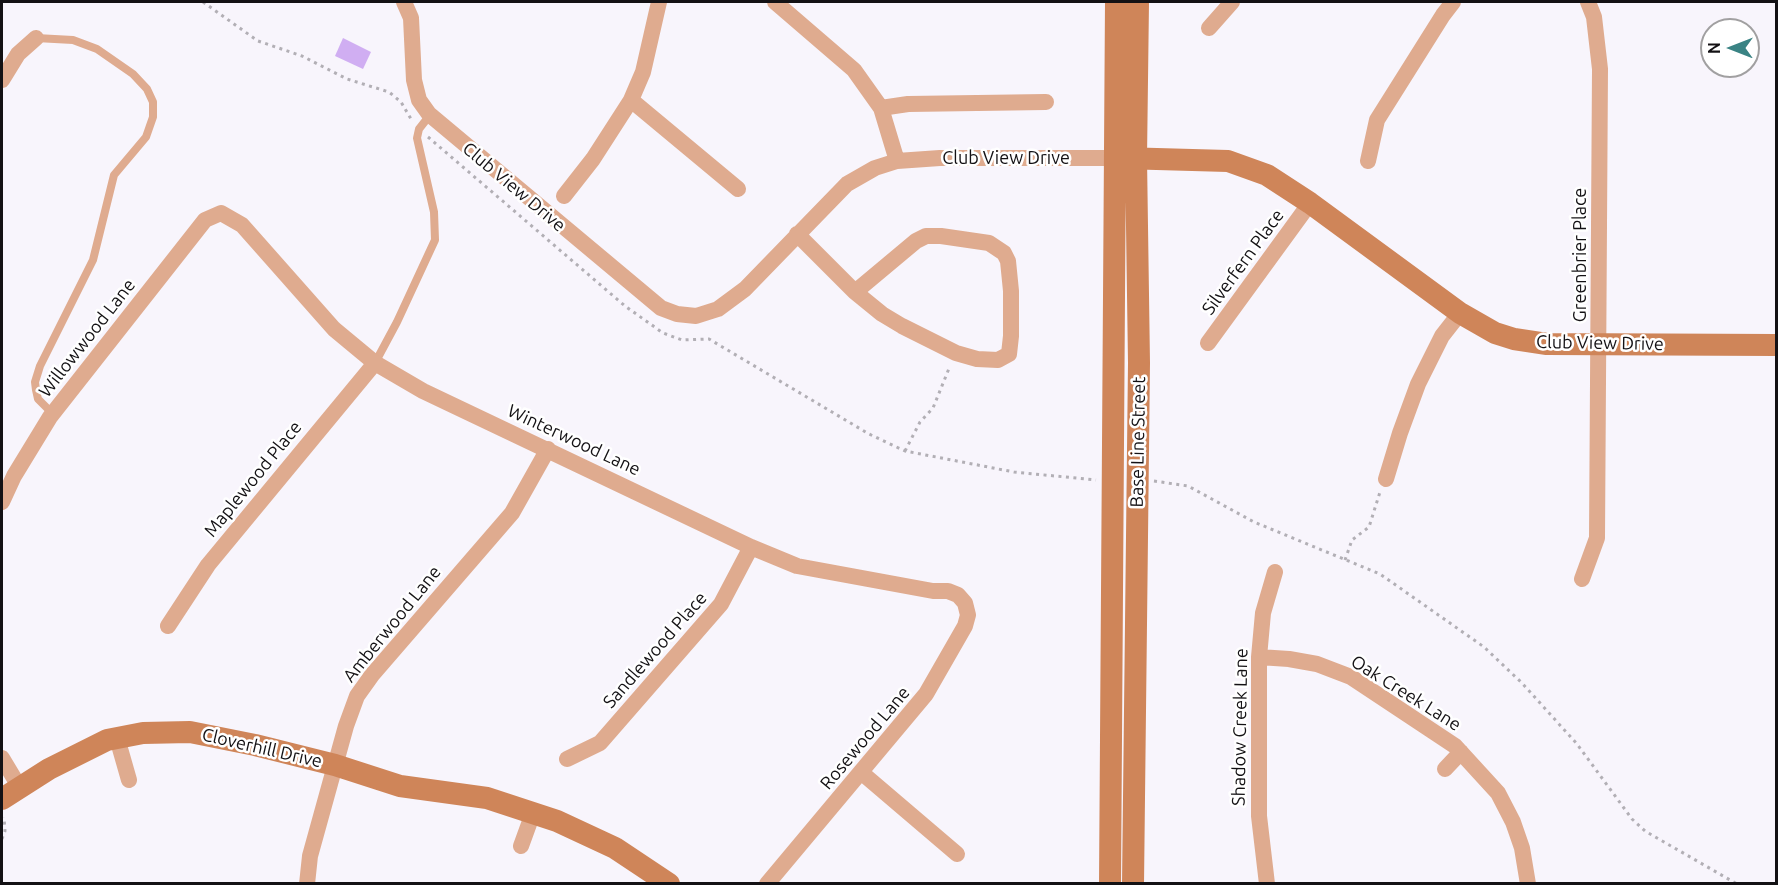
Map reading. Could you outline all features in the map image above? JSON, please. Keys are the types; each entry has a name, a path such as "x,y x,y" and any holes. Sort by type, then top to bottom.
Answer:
{"main road":[{"name":"Base Line Street","path":"1116,2 1139,363 1133,884"},
{"name":"Base Line Street","path":"1110,884 1125,158 1138,2"},
{"name":"Club View Drive","path":"1125,158 1228,161 1267,175 1310,203 1460,313 1495,333 1514,339 1547,344 1776,345"},
{"name":"Cloverhill Drive","path":"11,794 49,769 107,740 142,734 190,732 255,744 336,765 400,786 487,798 557,821 615,848 669,884"}],"street":[{"name":"Club View Drive","path":"404,2 411,18 414,80 419,100 430,115 661,308 677,314 696,316 717,309 745,289 847,184 875,168 897,161 940,158 1125,158"},
{"path":"564,196 593,159 631,100 643,72 659,2"},
{"path":"775,2 854,70 881,108 897,161"},
{"path":"1209,28 1232,2"},
{"path":"1368,161 1377,120 1443,15 1454,2"},
{"name":"Greenbrier Place","path":"1582,579 1597,538 1599,69 1594,16 1588,2"},
{"path":"2,80 18,54 36,38"},
{"path":"631,100 738,189"},
{"path":"881,108 908,104 1046,102"},
{"name":"Silverfern Place","path":"1208,343 1310,203"},
{"name":"Willowwood Lane","path":"2,502 14,476 52,414 205,220 221,213"},
{"name":"Winterwood Lane","path":"221,213 242,225 334,329 375,363 423,391 751,547 797,566 933,591 948,591 958,595 965,603"},
{"path":"797,234 855,292 882,314 956,353 988,361 998,360 1009,354 1011,276 1004,253 989,243 926,236 916,241 855,292"},
{"path":"1386,479 1418,384 1442,336 1460,313"},
{"name":"Maplewood Place","path":"168,626 208,565 375,363"},
{"name":"Amberwood Lane","path":"307,884 310,856 346,726 357,696 372,675 512,513 548,449"},
{"name":"Sandlewood Place","path":"567,759 600,743 714,613 751,547"},
{"name":"Shadow Creek Lane","path":"1267,884 1259,816 1259,657 1263,614 1275,572"},
{"name":"Rosewood Lane","path":"767,884 926,694 965,626 968,615 965,603"},
{"name":"Oak Creek Lane","path":"1259,657 1317,664 1351,677 1429,728 1461,752 1498,793 1513,822 1522,848 1528,884"},
{"path":"117,738 129,780"},
{"name":"Oak Creek Lane","path":"1445,770 1461,752"},
{"path":"2,758 11,794"},
{"path":"862,773 957,854"},
{"path":"521,846 533,813"}],"lane":[{"path":"36,38 73,40 97,49 133,74 147,90 153,102 153,117 146,137 114,175 93,260 39,366 35,382 38,399 52,414"},
{"path":"375,363 435,240 434,212 417,138 419,129 430,115"}],"path":[{"path":"904,451 920,422 933,408 956,353"},
{"path":"1147,480 1188,486 1254,522 1380,574 1484,647 1522,683 1577,744 1632,819 1646,831 1737,884"},
{"path":"1345,560 1352,540 1369,527 1374,507"},
{"path":"2,813 5,831 2,839"}],"building":[{"path":"343,38 371,52 363,69 335,56"}]}
